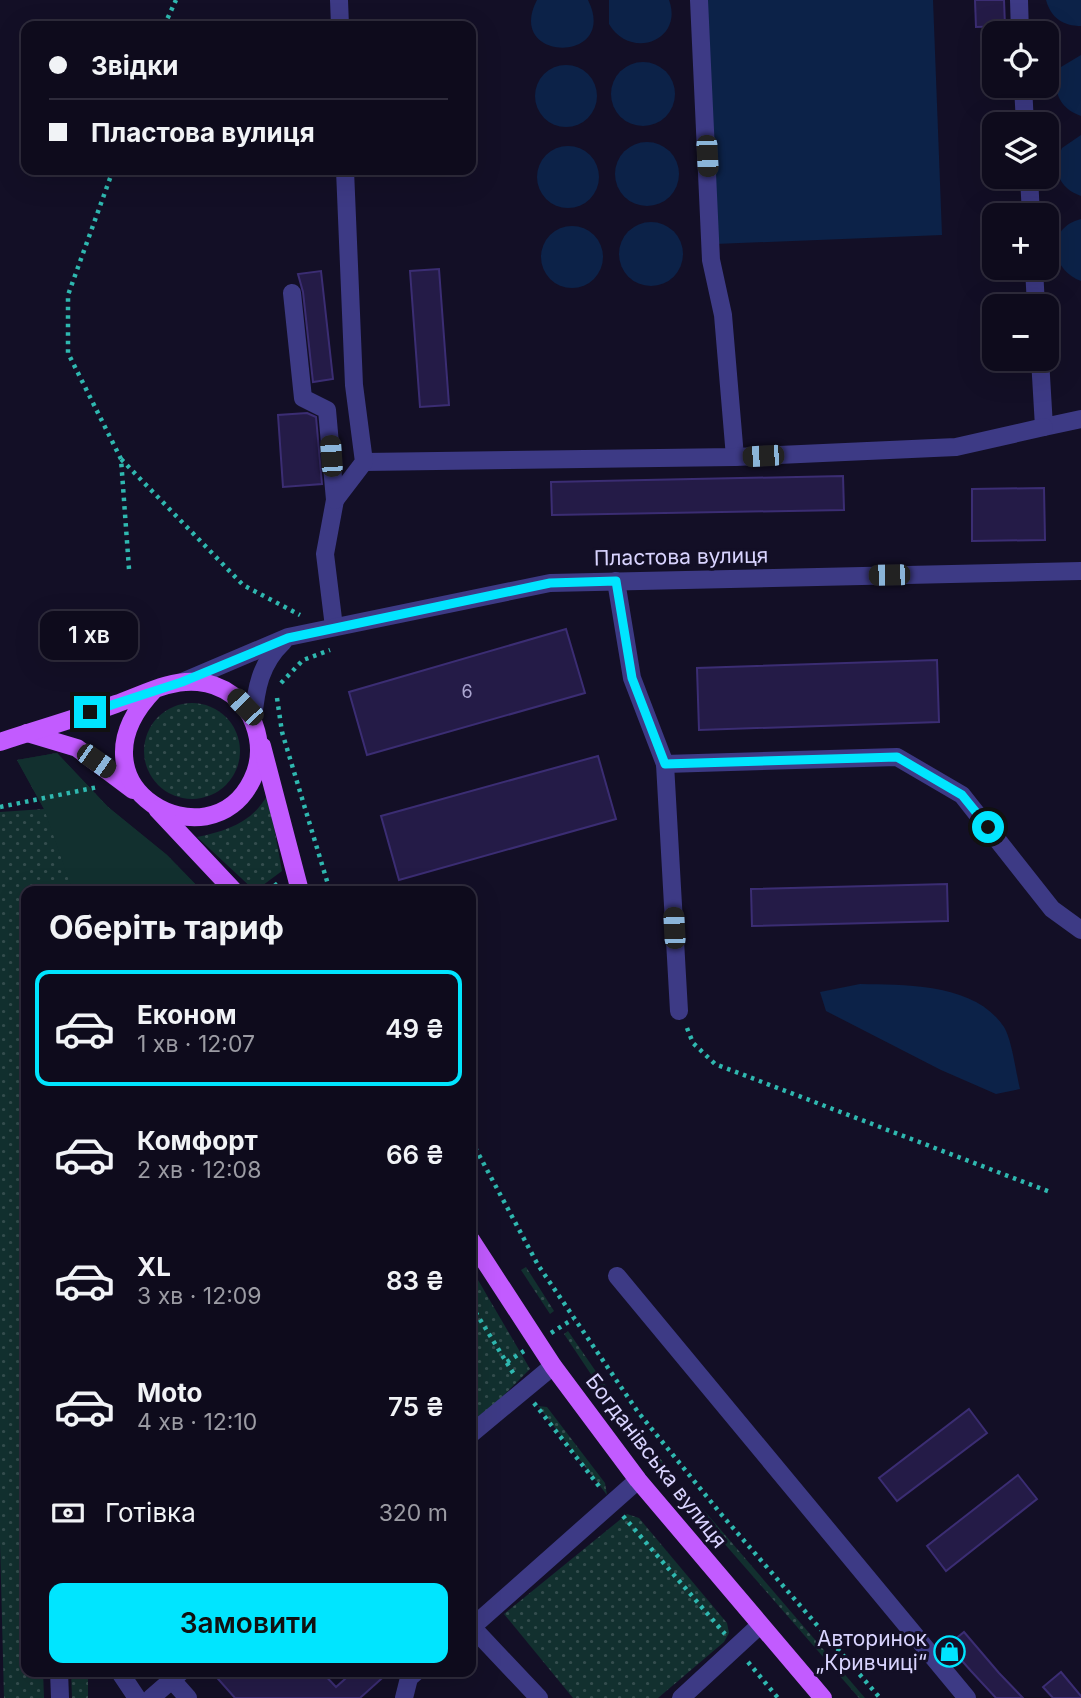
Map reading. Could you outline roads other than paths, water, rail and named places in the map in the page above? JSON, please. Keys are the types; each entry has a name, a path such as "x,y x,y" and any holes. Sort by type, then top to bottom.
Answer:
{"main road":[{"path":"0,742 182,682 210,684 223,689 235,697 255,726 270,767 299,886"},
{"path":"154,690 133,714 123,743 127,773 149,802 229,886"},
{"path":"27,733 77,748 167,813 193,817 207,816 242,796 255,772 260,746 255,726"},
{"name":"Богданівська вулиця","path":"476,1248 553,1366 638,1480 823,1698"}],"street":[{"path":"339,0 340,21"},
{"path":"699,0 712,260 723,315 735,457"},
{"path":"1019,0 1020,21"},
{"path":"335,500 364,462 354,385 345,175"},
{"path":"292,293 303,398 327,410 335,500 325,554 334,627"},
{"path":"1041,371 1044,427"},
{"path":"364,462 735,457 956,447 1081,419"},
{"name":"Пластова вулиця","path":"182,682 288,638 550,583 1081,571"},
{"path":"616,581 632,678 665,764 679,1011"},
{"path":"255,726 259,677 270,654 288,638"},
{"path":"665,764 897,757 962,795 1052,909 1081,930"},
{"path":"617,1276 967,1698"},
{"path":"476,1430 553,1366"},
{"path":"476,1624 638,1480"},
{"path":"681,1698 760,1625"},
{"path":"476,1633 539,1698"},
{"path":"59,1677 60,1698"},
{"path":"123,1677 137,1698"},
{"path":"151,1698 175,1677"},
{"path":"178,1677 188,1698"},
{"path":"404,1698 410,1677"}],"water":[{"path":"537,0 588,0 594,21 589,36 577,45 562,48 547,45 536,36 531,21"},
{"path":"609,0 669,0 672,14 669,26 653,41 630,41 619,35 609,24"},
{"path":"705,0 933,0 942,235 715,244"},
{"path":"1046,0 1081,0 1081,26 1059,20 1051,12"},
{"path":"1081,55 1081,116 1067,108 1059,97 1061,67"},
{"path":"637,62 649,62 666,71 673,82 673,106 666,117 649,126 637,126 625,121 616,112 611,100 611,88 616,76 625,67"},
{"path":"560,65 572,65 588,74 595,84 595,108 588,118 572,127 560,127 549,122 540,113 535,102 535,90 540,79 549,70"},
{"path":"1081,135 1081,196 1067,188 1059,177 1059,156 1062,148"},
{"path":"641,142 653,142 670,151 677,162 677,186 670,197 653,206 641,206 629,201 620,192 615,180 615,168 620,156 629,147"},
{"path":"562,146 574,146 590,155 597,165 597,189 590,199 574,208 562,208 551,203 542,194 537,183 537,171 542,160 551,151"},
{"path":"1081,219 1081,281 1071,276 1059,261 1059,236 1069,224"},
{"path":"645,222 657,222 674,231 681,242 681,266 674,277 657,286 645,286 633,281 624,272 619,260 619,248 624,236 633,227"},
{"path":"566,226 578,226 594,235 601,245 601,269 594,279 578,288 566,288 555,283 546,274 541,263 541,251 546,240 555,231"},
{"path":"860,984 938,989 976,1002 1004,1027 1012,1048 1020,1089 996,1094 941,1070 826,1011 820,992"}],"place":[{"name":"Авторинок „Кривчиці“","path":"950,1651"}]}
